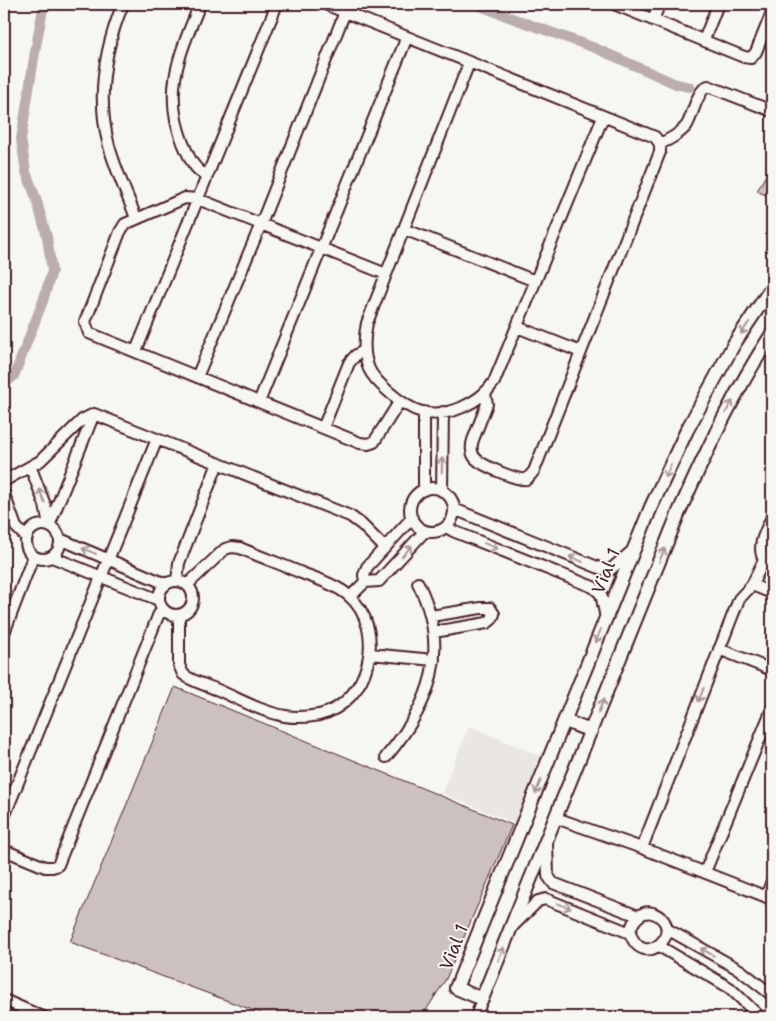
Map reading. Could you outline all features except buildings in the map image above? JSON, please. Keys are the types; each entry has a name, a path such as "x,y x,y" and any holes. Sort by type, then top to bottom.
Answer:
{"street":[{"path":"123,4 113,27 106,54 102,99 109,145 136,218"},
{"path":"200,4 179,55 173,90 174,112 178,132 194,167 207,176"},
{"path":"136,351 277,4"},
{"path":"325,4 654,138 660,144 660,152 534,471 527,479 519,479 482,463 474,456 472,451 473,440 487,404 485,394"},
{"path":"614,4 744,57 751,58 756,52 772,12"},
{"path":"653,19 660,4"},
{"path":"704,40 718,4"},
{"path":"197,377 345,12"},
{"path":"259,402 407,37"},
{"path":"468,63 367,323 365,350 369,368 374,376 384,388 400,401 424,412 444,412 468,405 485,394 494,382 603,117"},
{"path":"660,144 684,128 702,90 708,86 772,110"},
{"path":"386,274 198,199 185,198 125,224 120,232 85,322 89,332 360,443 374,442 400,401"},
{"path":"404,229 535,281"},
{"name":"Vial 1","path":"482,999 456,988 633,550 687,430 734,344 772,287"},
{"path":"517,327 581,352"},
{"path":"476,1017 679,512 715,432 772,334"},
{"path":"323,428 349,363 365,350"},
{"path":"424,412 424,490"},
{"path":"442,490 444,412"},
{"path":"50,526 94,414"},
{"path":"4,481 30,468 50,454 82,420 94,414 355,518 384,548"},
{"path":"4,817 157,439"},
{"path":"177,581 179,563 218,463"},
{"path":"30,468 45,505 50,526 60,539 60,546 52,557 43,560 33,557 26,548 26,537 33,528 50,526"},
{"path":"433,488 442,490 448,495 454,509 451,522 440,531 425,531 412,518 411,507 413,500 424,490 433,488"},
{"path":"4,494 16,527 26,537"},
{"path":"454,509 602,570 610,570 633,550"},
{"path":"642,848 739,599 752,585 768,562 761,555 760,544 772,517"},
{"path":"365,582 363,578 367,567 412,518"},
{"path":"446,527 593,587 602,594 606,618"},
{"path":"350,597 365,582 379,581 425,531"},
{"path":"60,539 166,584"},
{"path":"179,615 179,665 183,674 256,706 286,716 310,716 326,713 338,707 350,696 362,679 368,665 370,640 365,621 358,607 350,597 325,582 236,547 225,549 187,585"},
{"path":"4,633 33,557"},
{"path":"4,850 45,867 58,865 154,626 160,604 160,591 166,584 177,581 187,585 191,590 192,602 190,608 179,615 173,615 160,604 52,557"},
{"path":"386,757 408,729 421,706 427,692 434,660 434,632 431,616 418,583"},
{"path":"752,585 772,593"},
{"path":"431,616 481,608 490,608 494,614 487,623 434,632"},
{"path":"718,649 772,670"},
{"path":"370,654 434,660"},
{"path":"705,872 772,709"},
{"path":"565,721 591,731"},
{"path":"556,818 642,848 769,898 772,881"},
{"path":"547,840 548,876 553,883 638,916"},
{"path":"511,929 538,901 546,899 630,933"},
{"path":"647,913 656,914 664,920 667,929 665,939 659,946 650,950 641,948 633,942 630,933 632,923 638,916 647,913"},
{"path":"667,929 740,970 772,995"},
{"path":"659,946 730,988 760,1017"},
{"path":"4,1000 43,1017"}],"shaded area":[{"path":"469,726 542,757 514,823 442,793"}],"waterway":[{"path":"4,384 14,376 43,301 52,271 47,237 36,198 26,172 21,139 44,4"},
{"path":"475,4 595,48 676,84 690,87"}]}
